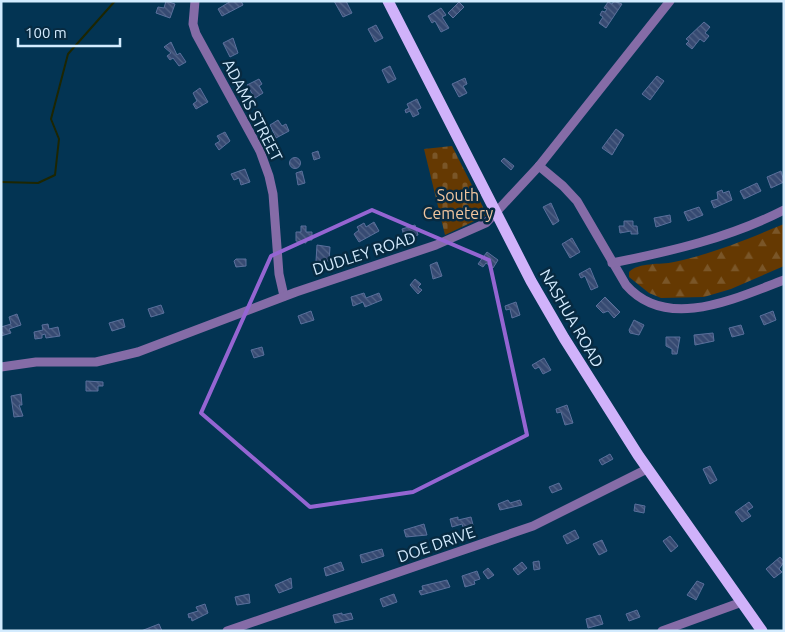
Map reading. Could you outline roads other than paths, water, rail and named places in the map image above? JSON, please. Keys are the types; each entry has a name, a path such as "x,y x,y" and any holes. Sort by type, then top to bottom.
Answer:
{"main road":[{"name":"NASHUA ROAD","path":"388,1 497,214 559,330 647,468 762,631"}],"street":[{"name":"ADAMS STREET","path":"195,1 193,24 196,34 260,151 270,176 279,274 284,296"},
{"name":"DUDLEY ROAD","path":"1,367 24,363 96,362 151,348 284,296 436,245 481,226 497,214 539,166 670,1"},
{"path":"539,166 563,186 577,201 612,264 626,285 637,297 649,305 666,309 714,304 784,280"},
{"path":"612,264 698,245 744,228 784,210"},
{"name":"DOE DRIVE","path":"227,631 538,524 647,468"},
{"path":"662,631 742,602"}],"waterway":[{"path":"1,182 38,183 55,175 59,139 51,119 68,54 115,1"}],"park label":[{"name":"South Cemetery","path":"458,204"}]}
